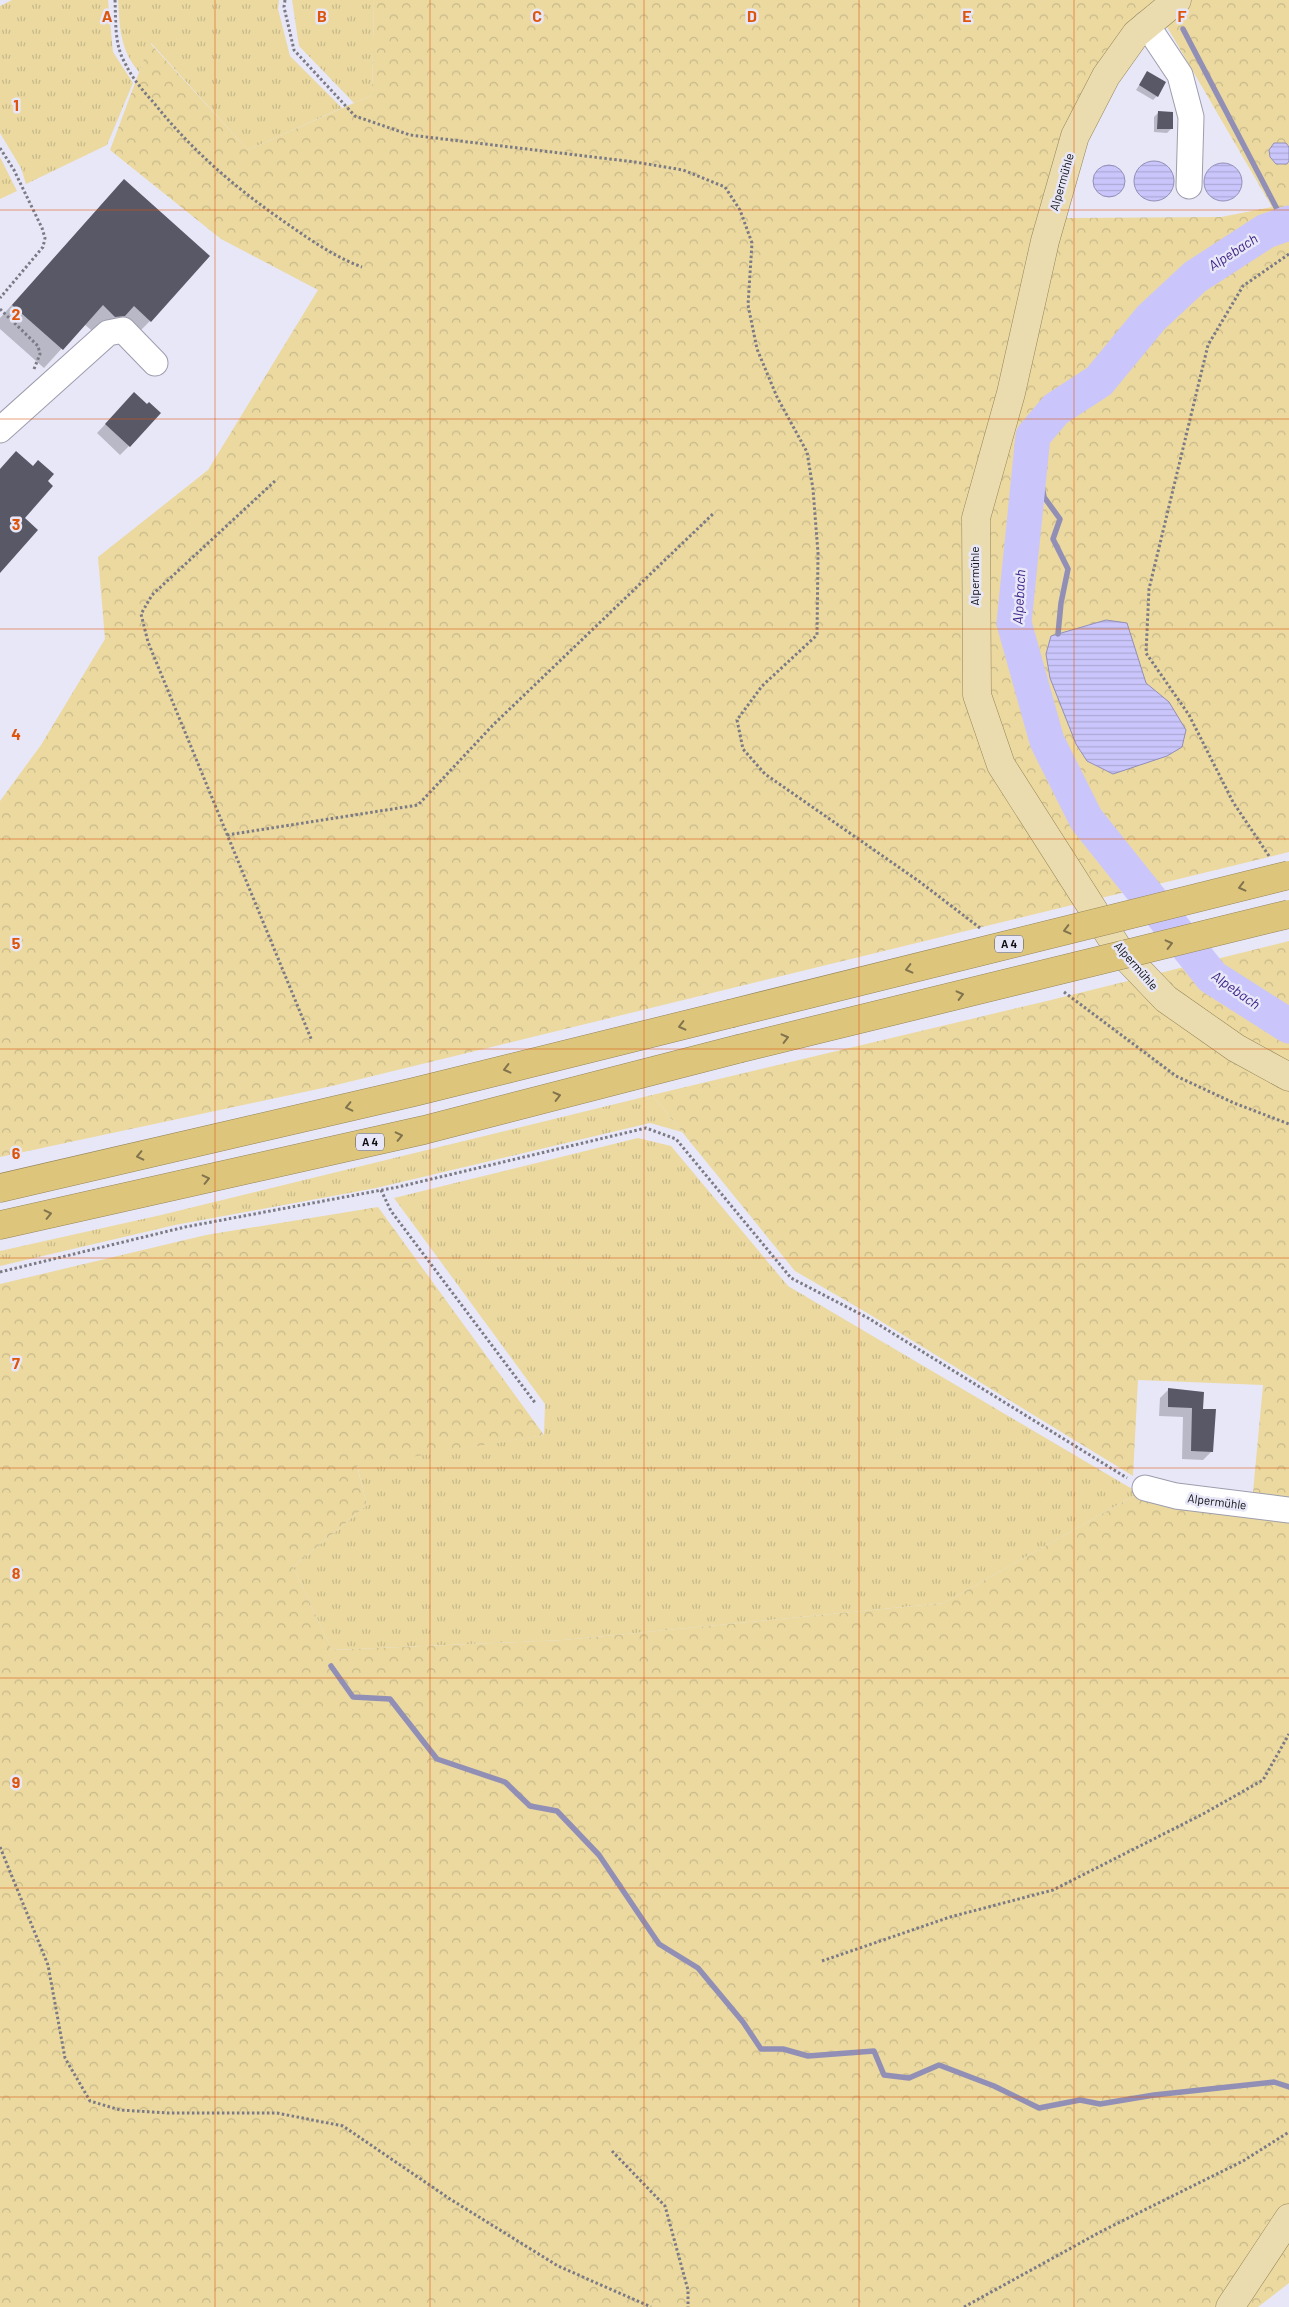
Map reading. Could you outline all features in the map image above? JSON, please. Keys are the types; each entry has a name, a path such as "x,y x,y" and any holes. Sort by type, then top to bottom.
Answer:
{"highway":[{"name":"A 4","path":"0,1188 414,1092 729,1014 1280,867"},
{"name":"A 4","path":"0,1224 424,1130 738,1049 1289,914"}],"main road":[{"name":"Alpermühle","path":"1176,0 1146,24 1106,76 1075,136 1046,240 1011,393 976,518 977,695 1001,765 1120,950 1166,999 1236,1048 1289,1077"},
{"path":"1230,2307 1289,2218"}],"street":[{"path":"1146,24 1180,75 1191,117 1190,186"},
{"path":"7,423 108,333 123,330 156,363"},
{"name":"Alpermühle","path":"1145,1488 1176,1496 1289,1510"}],"path":[{"path":"114,0 117,42 124,62 138,84 194,150 226,180 267,210 342,259 362,266"},
{"path":"285,0 284,7 294,50 355,116 410,135 635,162 683,170 725,188 740,210 752,243 748,305 758,349 777,397 807,452 813,489 818,553 817,635 762,686 737,720 743,749 765,774 920,882 983,930"},
{"path":"0,148 14,170 42,228 44,238 43,247 0,298"},
{"path":"1280,867 1266,854 1234,802 1190,715 1146,653 1149,589 1208,345 1243,286 1289,254"},
{"path":"0,309 38,346 40,354 33,371"},
{"path":"275,481 152,594 141,614 148,642 312,1041"},
{"path":"227,835 418,805 492,725 714,513"},
{"path":"1061,990 1176,1076 1234,1103 1289,1124"},
{"path":"0,1272 185,1227 381,1190 646,1128 676,1139 791,1278 868,1318 1145,1488"},
{"path":"381,1190 390,1211 536,1404"},
{"path":"822,1961 950,1916 1053,1890 1203,1814 1263,1780 1289,1734"},
{"path":"0,1847 48,1965 65,2058 90,2101 120,2110 168,2113 276,2113 343,2126 450,2199 558,2266 651,2307"},
{"path":"964,2307 1102,2231 1243,2161 1289,2132"},
{"path":"612,2151 665,2206 688,2290 688,2307"}],"green space":[{"path":"12,0 108,0 113,52 133,83 107,145 26,184 21,168 0,133 0,6"},
{"path":"118,0 279,0 278,9 290,56 342,108 248,150 151,43 139,72 128,55 122,38"},
{"path":"292,0 374,0 372,95 354,103 299,46"},
{"path":"374,0 1289,0 1289,852 332,1086 0,1157 0,801 41,745 105,639 98,557 208,470 318,290 221,239 110,150 150,43 248,150 372,95","holes":["1166,25 1272,207 1221,217 1066,218 1089,133 1117,80 1151,33"]},
{"path":"0,157 17,191 0,199"},
{"path":"1289,941 1289,2283 1258,2307 0,2307 0,1284 206,1235 378,1207 544,1435 357,1466 367,1505 293,1567 332,1650 564,1640 944,1603 1139,1493 1252,1503 1263,1385 1138,1380 1133,1476 869,1314 795,1271 652,1095"},
{"path":"652,1095 682,1132 650,1123 376,1188 175,1225 0,1266 0,1251 161,1215"},
{"path":"638,1138 671,1146 788,1286 1139,1493 944,1603 564,1640 332,1650 293,1567 367,1505 357,1465 544,1435 545,1404 394,1198"}],"shaded area":[{"path":"1274,143 1286,143 1289,147 1289,161 1287,164 1276,164 1270,157 1269,150"},
{"path":"1154,161 1168,167 1174,181 1168,195 1154,201 1140,195 1134,181 1140,167"},
{"path":"1223,163 1237,168 1242,182 1237,196 1223,201 1209,196 1204,182 1209,168"},
{"path":"1109,165 1121,169 1125,181 1121,193 1109,197 1097,193 1093,181 1097,169"},
{"path":"1106,620 1127,623 1146,683 1169,702 1186,730 1182,747 1167,756 1113,774 1087,761 1076,744 1050,678 1046,654 1051,636"}],"building":[{"path":"1147,71 1166,82 1158,97 1139,85"},
{"path":"1158,111 1173,112 1173,129 1157,129"},
{"path":"124,179 210,256 151,322 134,306 125,316 115,317 103,305 63,350 12,305"},
{"path":"134,392 161,413 130,447 105,424"},
{"path":"16,451 33,466 38,460 54,474 48,481 53,486 25,518 38,530 0,573 0,469"},
{"path":"1168,1388 1204,1392 1203,1409 1216,1409 1213,1452 1191,1451 1192,1408 1168,1407"}],"waterway":[{"path":"1183,29 1277,209 1274,228"},
{"name":"Alpebach","path":"1289,223 1266,231 1195,277 1151,318 1099,381 1056,409 1033,436 1014,623 1047,741 1086,819 1212,977 1289,1026"},
{"path":"1031,458 1039,467 1044,497 1060,519 1053,539 1068,569 1061,603 1058,634"},
{"path":"331,1666 353,1697 390,1699 437,1759 505,1782 530,1806 557,1811 599,1855 659,1944 698,1968 743,2022 761,2049 783,2049 808,2056 874,2051 884,2075 909,2078 939,2065 994,2086 1039,2108 1080,2100 1100,2104 1154,2095 1274,2082 1289,2087"}]}
